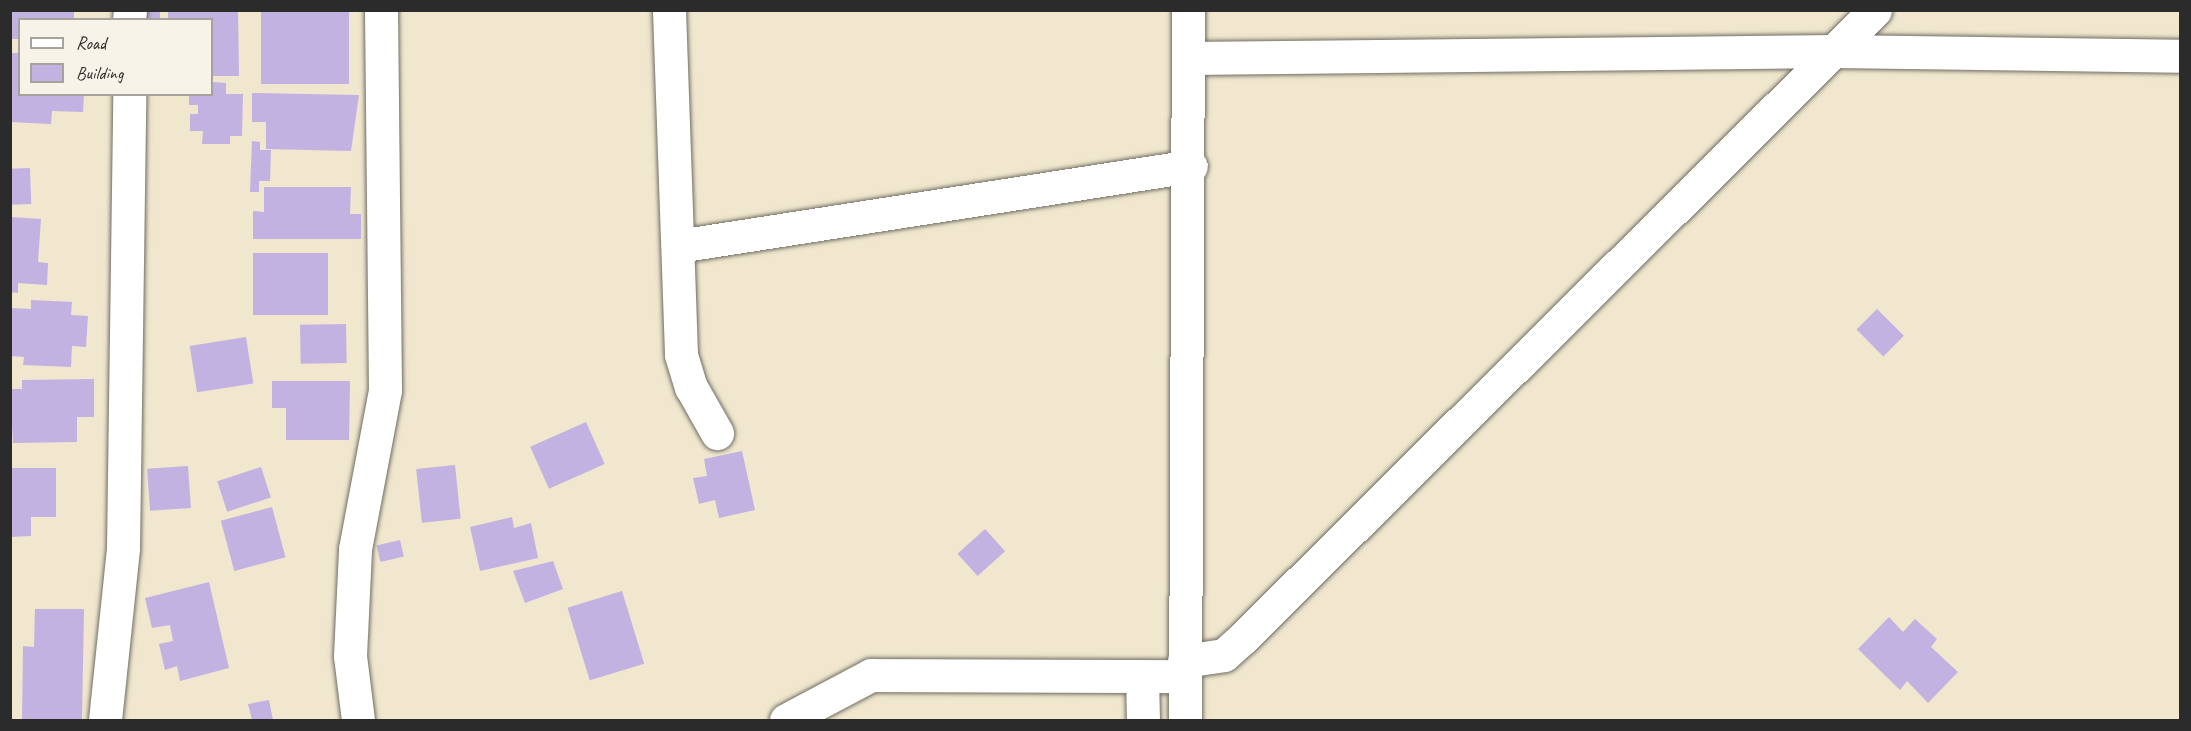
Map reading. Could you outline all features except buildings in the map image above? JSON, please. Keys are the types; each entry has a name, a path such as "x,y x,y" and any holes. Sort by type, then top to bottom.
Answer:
{"street":[{"path":"358,720 350,656 355,549 385,390 381,10"},
{"path":"669,10 681,355 691,387 717,433"},
{"path":"1185,720 1191,166 1188,10"},
{"path":"786,720 871,675 1142,676 1184,668 1224,655 1875,10"},
{"path":"1189,58 1834,51 2181,56"},
{"path":"105,720 123,548 129,96"},
{"path":"678,246 1191,166"},
{"path":"1142,676 1143,720"}]}
